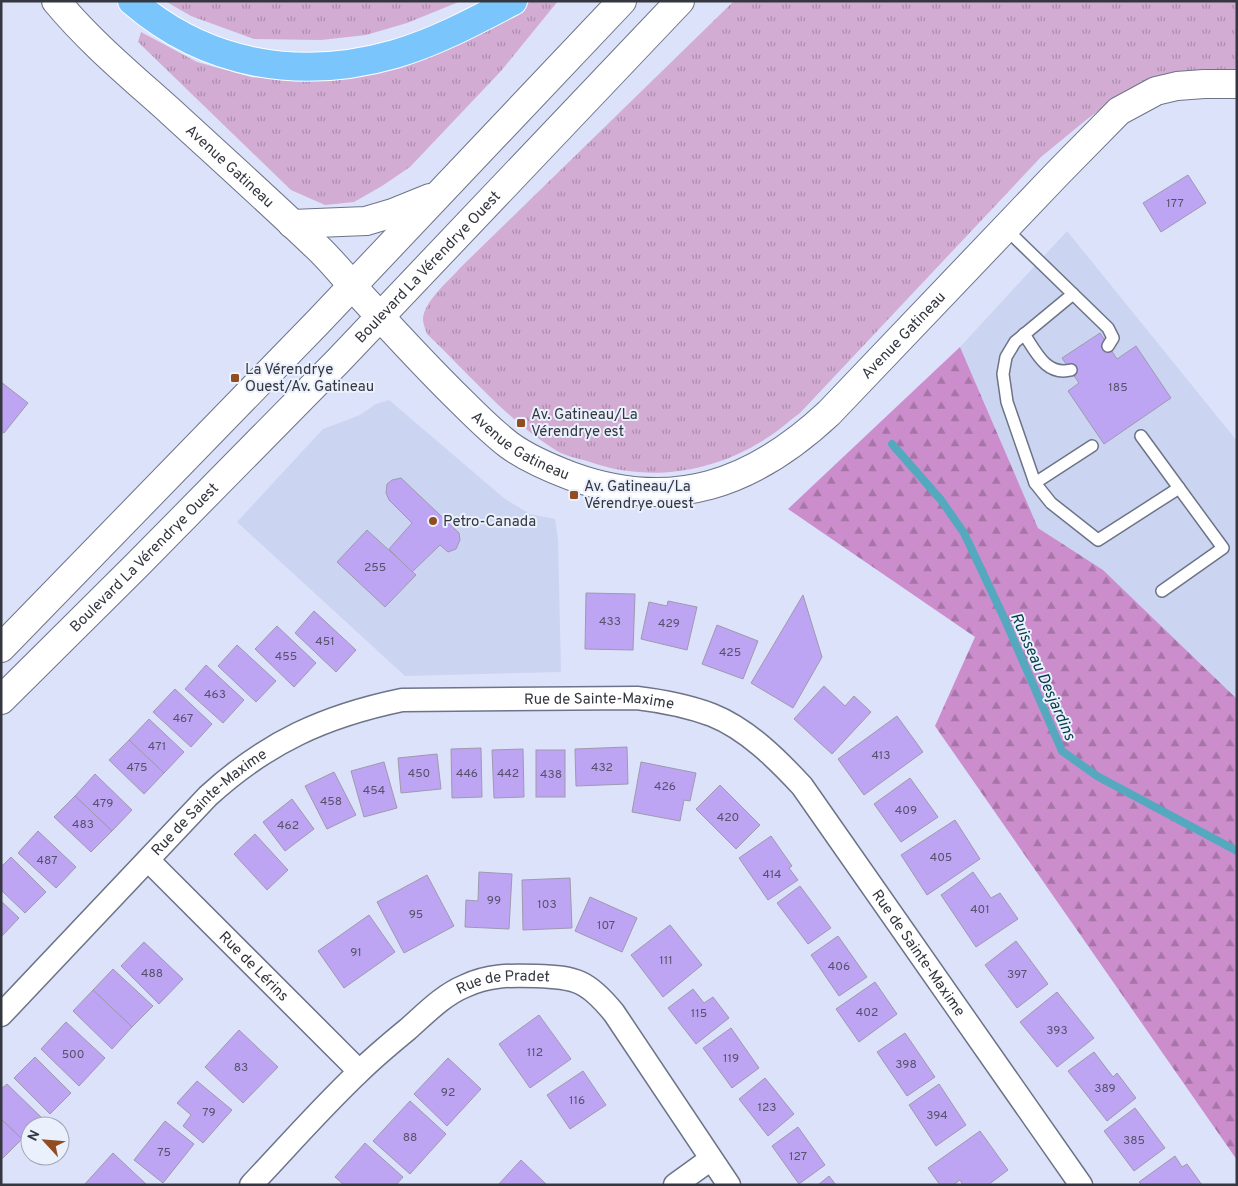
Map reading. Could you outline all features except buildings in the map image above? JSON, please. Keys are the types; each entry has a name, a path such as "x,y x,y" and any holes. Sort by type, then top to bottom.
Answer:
{"highway":[{"path":"132,1 162,25 214,50 259,63 304,68 351,64 397,53 448,33 513,1"}],"main road":[{"name":"Avenue Gatineau","path":"56,1 102,49 320,250 417,358 511,447 532,459 578,478 608,487 645,493 686,491 714,484 770,460 800,439 829,413 1119,111 1156,91 1177,86 1237,84"},
{"path":"1,648 352,286 622,1"},
{"name":"Boulevard La Vérendrye Ouest","path":"1,700 229,472 680,1"},
{"path":"292,224 366,221 393,213 438,195"}],"street":[{"name":"Rue de Sainte-Maxime","path":"1,1015 208,796 230,776 256,757 308,729 370,707 402,700 637,698 662,701 713,715 737,729 779,762 802,786 1081,1185"},
{"name":"Rue de Lérins","path":"148,860 359,1071"},
{"name":"Rue de Pradet","path":"251,1185 359,1071 442,1000 464,986 487,978 508,975 560,976 576,980 601,996 729,1185"},
{"path":"674,1185 711,1159"}],"lane":[{"path":"1006,228 1108,328 1113,338 1108,346"},
{"path":"1073,294 1015,342 1006,356 1003,374 1007,402 1035,482 1051,503 1098,540 1179,488"},
{"path":"1024,334 1042,360 1051,369 1061,373 1071,370"},
{"path":"1141,436 1223,548 1162,591"},
{"path":"1035,482 1092,446"}],"shaded area":[{"path":"1067,231 1237,441 1237,699 1103,570 1038,528 960,347"},
{"path":"389,400 505,499 530,514 555,519 558,539 561,672 405,676 237,522 323,429 360,415 376,404"}],"green space":[{"path":"165,1 461,1 407,23 366,35 321,40 254,39 191,16"},
{"path":"532,1 558,1 501,71 410,167 354,202 325,205 291,190 138,42 141,32 197,62 251,77 302,81 343,79 403,62 468,37"},
{"path":"734,1 1237,1 1237,75 1113,100 1086,120 1041,157 800,413 750,448 729,458 707,465 662,472 616,469 565,455 539,439 505,411 427,334 423,321 424,312 432,298 460,268"},
{"path":"960,347 1038,528 1103,570 1237,699 1237,1160 935,726 975,637 788,509"}],"waterway":[{"name":"Ruisseau Desjardins","path":"892,444 941,500 964,533 1005,620 1062,751 1097,776 1237,851"}],"place":[{"name":"La Vérendrye Ouest/Av. Gatineau","path":"235,378"},
{"name":"Av. Gatineau/La Vérendrye est","path":"521,423"},
{"name":"Av. Gatineau/La Vérendrye ouest","path":"574,495"},
{"name":"Petro-Canada","path":"433,521"}]}
